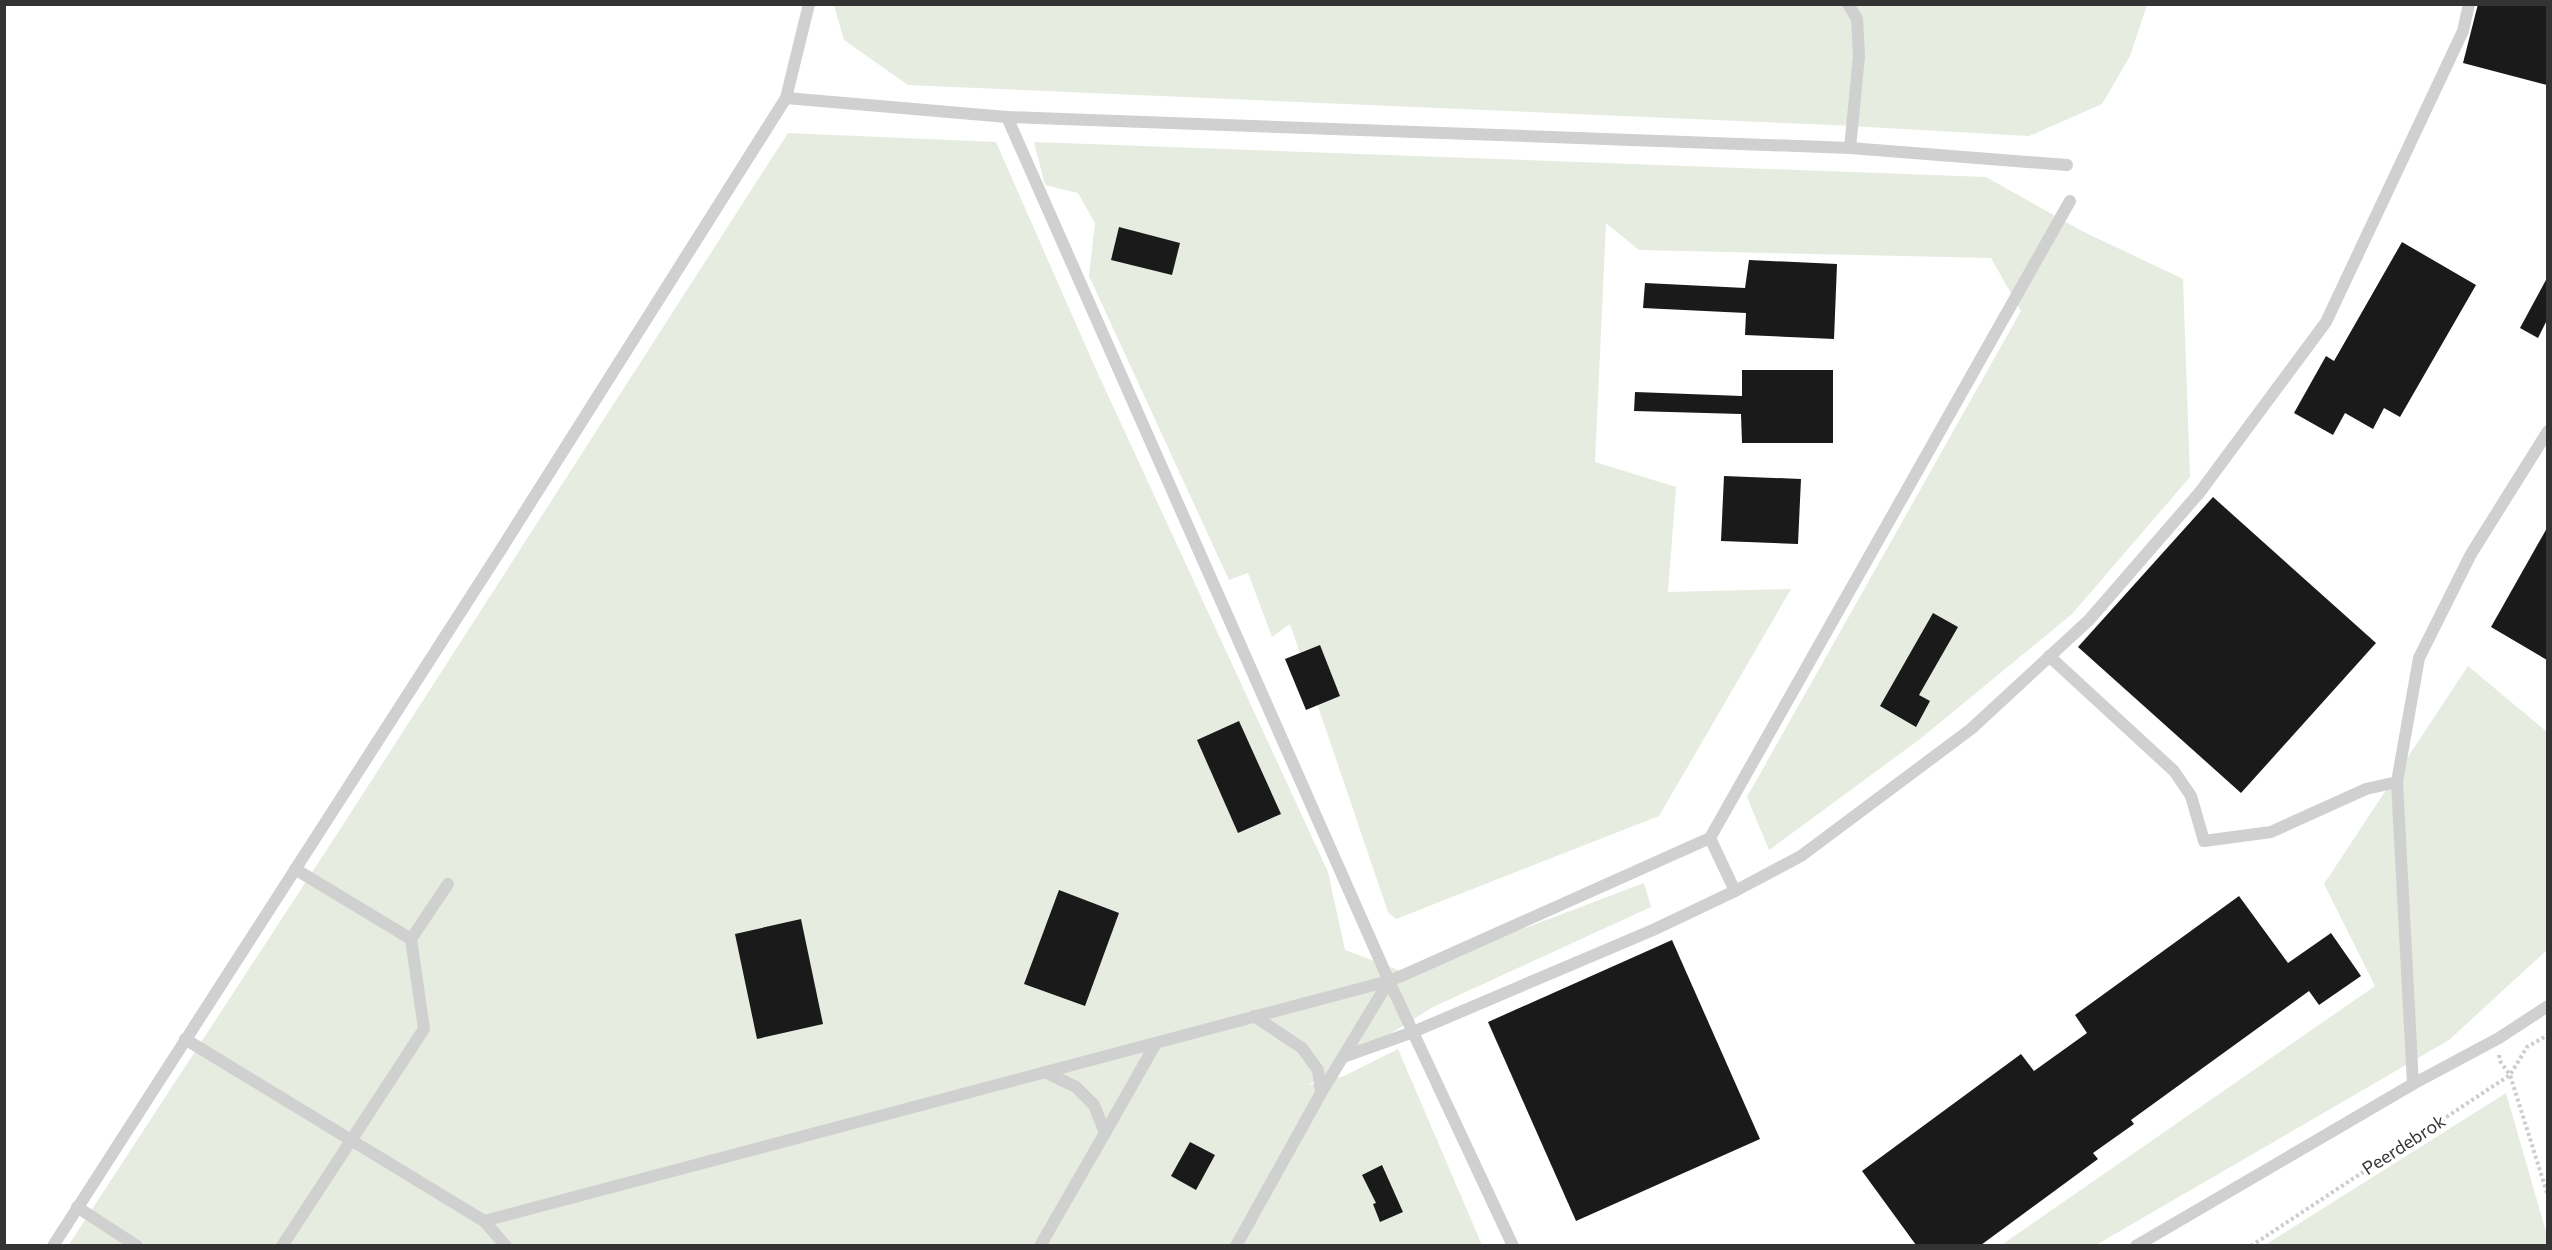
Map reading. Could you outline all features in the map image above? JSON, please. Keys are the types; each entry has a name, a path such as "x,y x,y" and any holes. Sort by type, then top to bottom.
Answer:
{"lane":[{"path":"53,1245 494,561 786,98 808,4"},
{"path":"1848,4 1857,19 1859,56 1850,148"},
{"path":"1343,1057 1413,1032 1653,930 1801,856 1971,729 2089,620 2200,492 2326,322 2463,31 2469,4"},
{"path":"786,98 1007,117 1850,148 2067,165"},
{"path":"1007,117 1389,981 1513,1245"},
{"path":"484,1221 1389,981 1710,838 2070,201"},
{"path":"2413,1084 2397,782 2419,658 2471,554 2547,431"},
{"path":"2049,656 2174,771 2191,796 2204,841 2271,832 2366,789 2397,782"},
{"path":"1710,838 1735,891"},
{"path":"295,869 411,939"},
{"path":"282,1245 424,1029 411,939 448,884"},
{"path":"1236,1245 1321,1093 1389,981"},
{"path":"2136,1245 2413,1084 2499,1038 2547,1006"},
{"path":"1254,1016 1302,1048 1318,1070 1321,1093"},
{"path":"185,1039 484,1221 506,1245"},
{"path":"1040,1245 1156,1043"},
{"path":"1045,1072 1076,1087 1094,1105 1105,1132"},
{"path":"78,1207 137,1245"}],"path":[{"name":"Peerdebrok","path":"2251,1245 2510,1075 2527,1047 2547,1035"},
{"path":"2510,1075 2547,1196"}],"shaded area":[{"path":"834,5 2147,5 2130,56 2102,104 2029,136 1832,125 908,85 844,40"},
{"path":"788,133 996,142 1094,365 1328,872 1345,950 1406,973 1644,883 1651,907 1433,1007 1308,1085 1344,1076 1398,1049 1482,1245 68,1246 339,831"},
{"path":"1034,142 1986,177 2082,231 2183,279 2190,477 2072,614 1920,739 1769,850 1747,797 2021,311 1991,258 1639,250 1606,223 1595,462 1676,487 1668,592 1791,589 1659,816 1396,919 1388,912 1290,624 1272,637 1248,573 1229,580 1089,276 1095,223 1078,193 1045,185"},
{"path":"2468,666 2547,732 2547,950 2449,1040 2096,1245 2000,1246 2375,986 2324,884"},
{"path":"2506,1093 2547,1235 2547,1245 2265,1245"}],"building":[{"path":"2478,4 2547,4 2547,85 2463,63"},
{"path":"1119,227 1180,243 1172,275 1111,260"},
{"path":"2402,242 2476,285 2400,417 2384,408 2373,429 2345,413 2333,435 2294,413 2326,356 2334,361"},
{"path":"1749,260 1837,264 1834,339 1745,335 1746,313 1643,308 1645,283 1745,288"},
{"path":"2547,278 2547,320 2538,338 2520,328"},
{"path":"1742,370 1833,370 1833,443 1742,443 1741,414 1634,411 1635,392 1742,396"},
{"path":"1724,476 1801,479 1798,544 1721,541"},
{"path":"2213,497 2376,643 2241,793 2078,647"},
{"path":"2547,528 2547,660 2491,627"},
{"path":"1933,613 1958,627 1919,695 1930,701 1916,727 1880,706"},
{"path":"1320,645 1340,696 1306,710 1285,659"},
{"path":"1239,721 1281,814 1238,833 1197,740"},
{"path":"1059,890 1119,913 1085,1006 1024,984"},
{"path":"2239,896 2288,963 2331,933 2361,976 2319,1005 2309,991 2131,1120 2134,1124 2093,1153 2098,1159 1981,1245 1916,1245 1862,1171 2021,1054 2034,1071 2087,1033 2075,1015"},
{"path":"801,919 823,1024 757,1039 735,934"},
{"path":"1672,940 1760,1139 1576,1221 1488,1022"},
{"path":"1190,1142 1215,1155 1196,1190 1171,1176"},
{"path":"1382,1165 1403,1212 1380,1222 1373,1204 1376,1203 1362,1175"}]}
